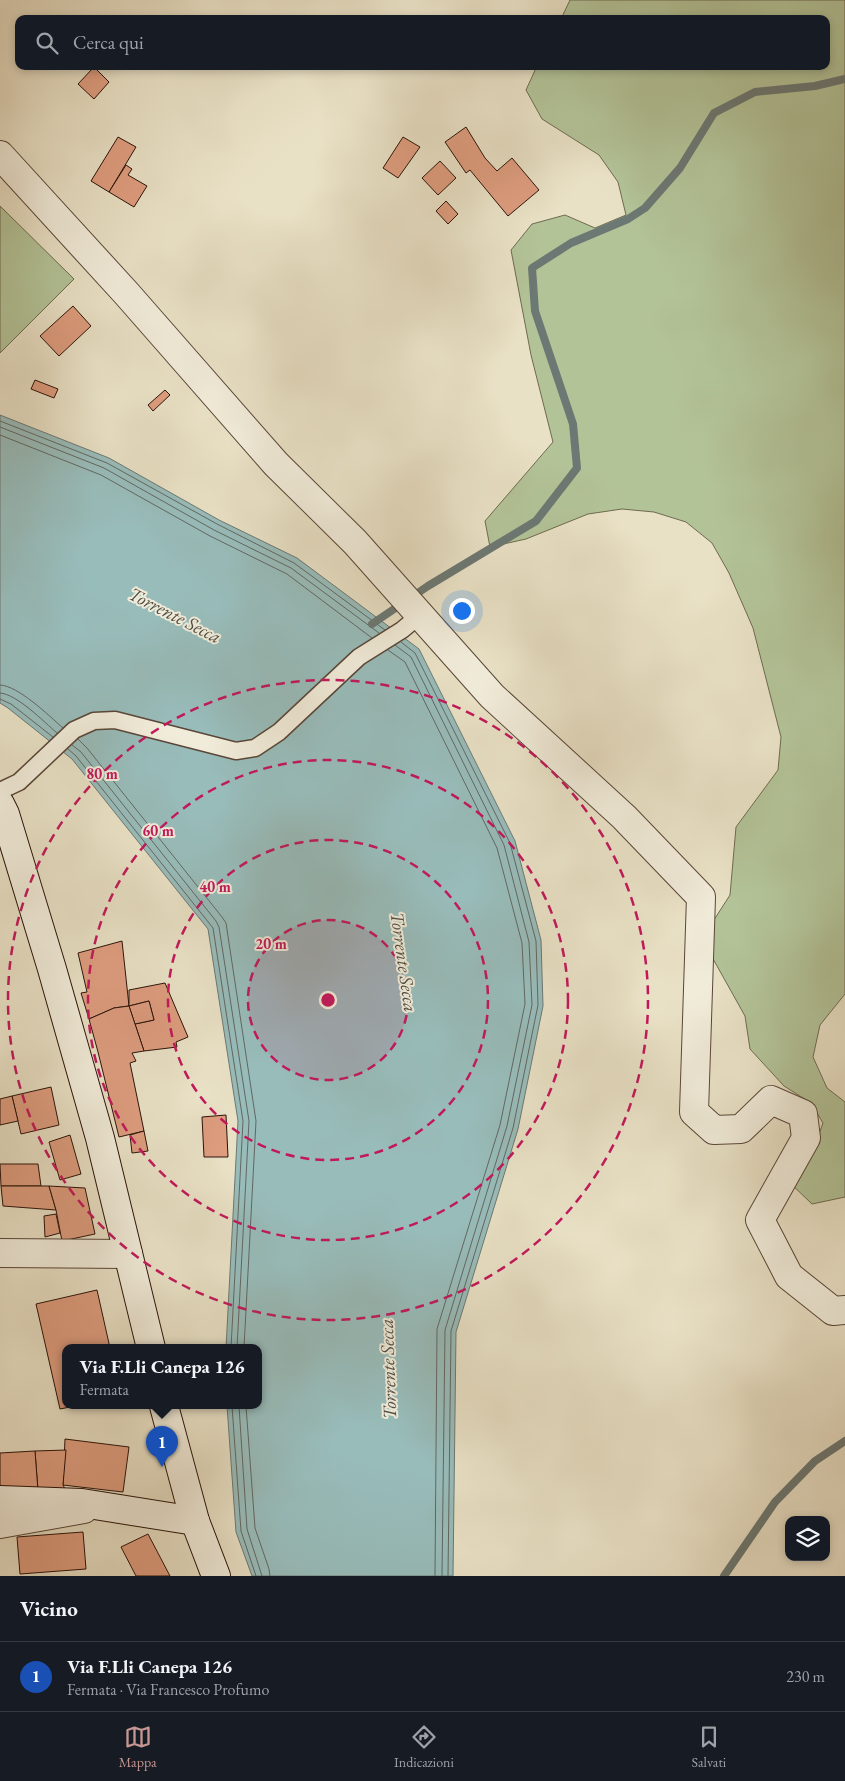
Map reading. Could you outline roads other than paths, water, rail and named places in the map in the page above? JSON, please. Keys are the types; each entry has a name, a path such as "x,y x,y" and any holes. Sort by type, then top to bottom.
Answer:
{"street":[{"path":"0,155 128,294 276,464 355,542 492,696 624,817 701,897 694,1112 714,1130 741,1129 771,1100 803,1114 806,1138 760,1220 789,1276 833,1311 845,1310"},
{"path":"0,804 5,814 52,969 100,1138 149,1344"},
{"path":"0,1253 128,1254"},
{"path":"165,1409 195,1521 216,1576"},
{"path":"0,1500 82,1503 195,1521"},
{"path":"0,1524 100,1506"}],"lane":[{"path":"0,791 19,782 74,730 94,721 115,720 236,751 255,748 279,732 359,657 402,630 420,615"}],"water":[{"name":"Torrente Secca","path":"0,415 109,458 219,520 297,558 419,649 515,841 541,940 543,1006 518,1129 456,1332 453,1576 252,1576 236,1532 227,1409 262,1409 262,1344 226,1344 238,1121 208,929 72,759 0,703"}],"waterway":[{"path":"372,624 428,586 536,521 577,468 573,424 535,311 532,268 571,243 628,219 645,208 680,168 714,113 755,92 815,86 845,79"},
{"path":"724,1576 775,1502 815,1461 845,1441"}],"place":[{"name":"Via F.Lli Canepa 126","path":"162,1467"}]}
